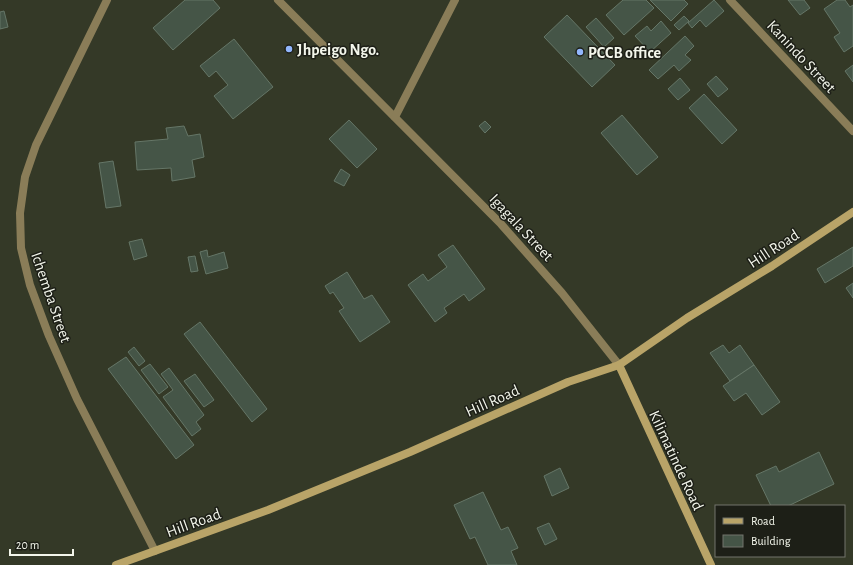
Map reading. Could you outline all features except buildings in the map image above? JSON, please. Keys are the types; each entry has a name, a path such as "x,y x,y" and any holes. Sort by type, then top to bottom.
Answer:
{"main road":[{"name":"Hill Road","path":"116,565 268,510 410,452 568,382 619,365 687,318 772,266 853,212"},
{"name":"Kilimatinde Road","path":"619,365 711,565"}],"street":[{"name":"Ichemba Street","path":"107,0 36,145 25,177 20,213 21,248 30,285 49,336 77,399 155,551"},
{"name":"Igagala Street","path":"278,0 501,224 562,293 619,365"},
{"path":"394,117 455,0"},
{"name":"Kanindo Street","path":"730,0 853,131"}],"place":[{"name":"Jhpeigo Ngo.","path":"289,49"},
{"name":"PCCB office","path":"580,52"}]}
